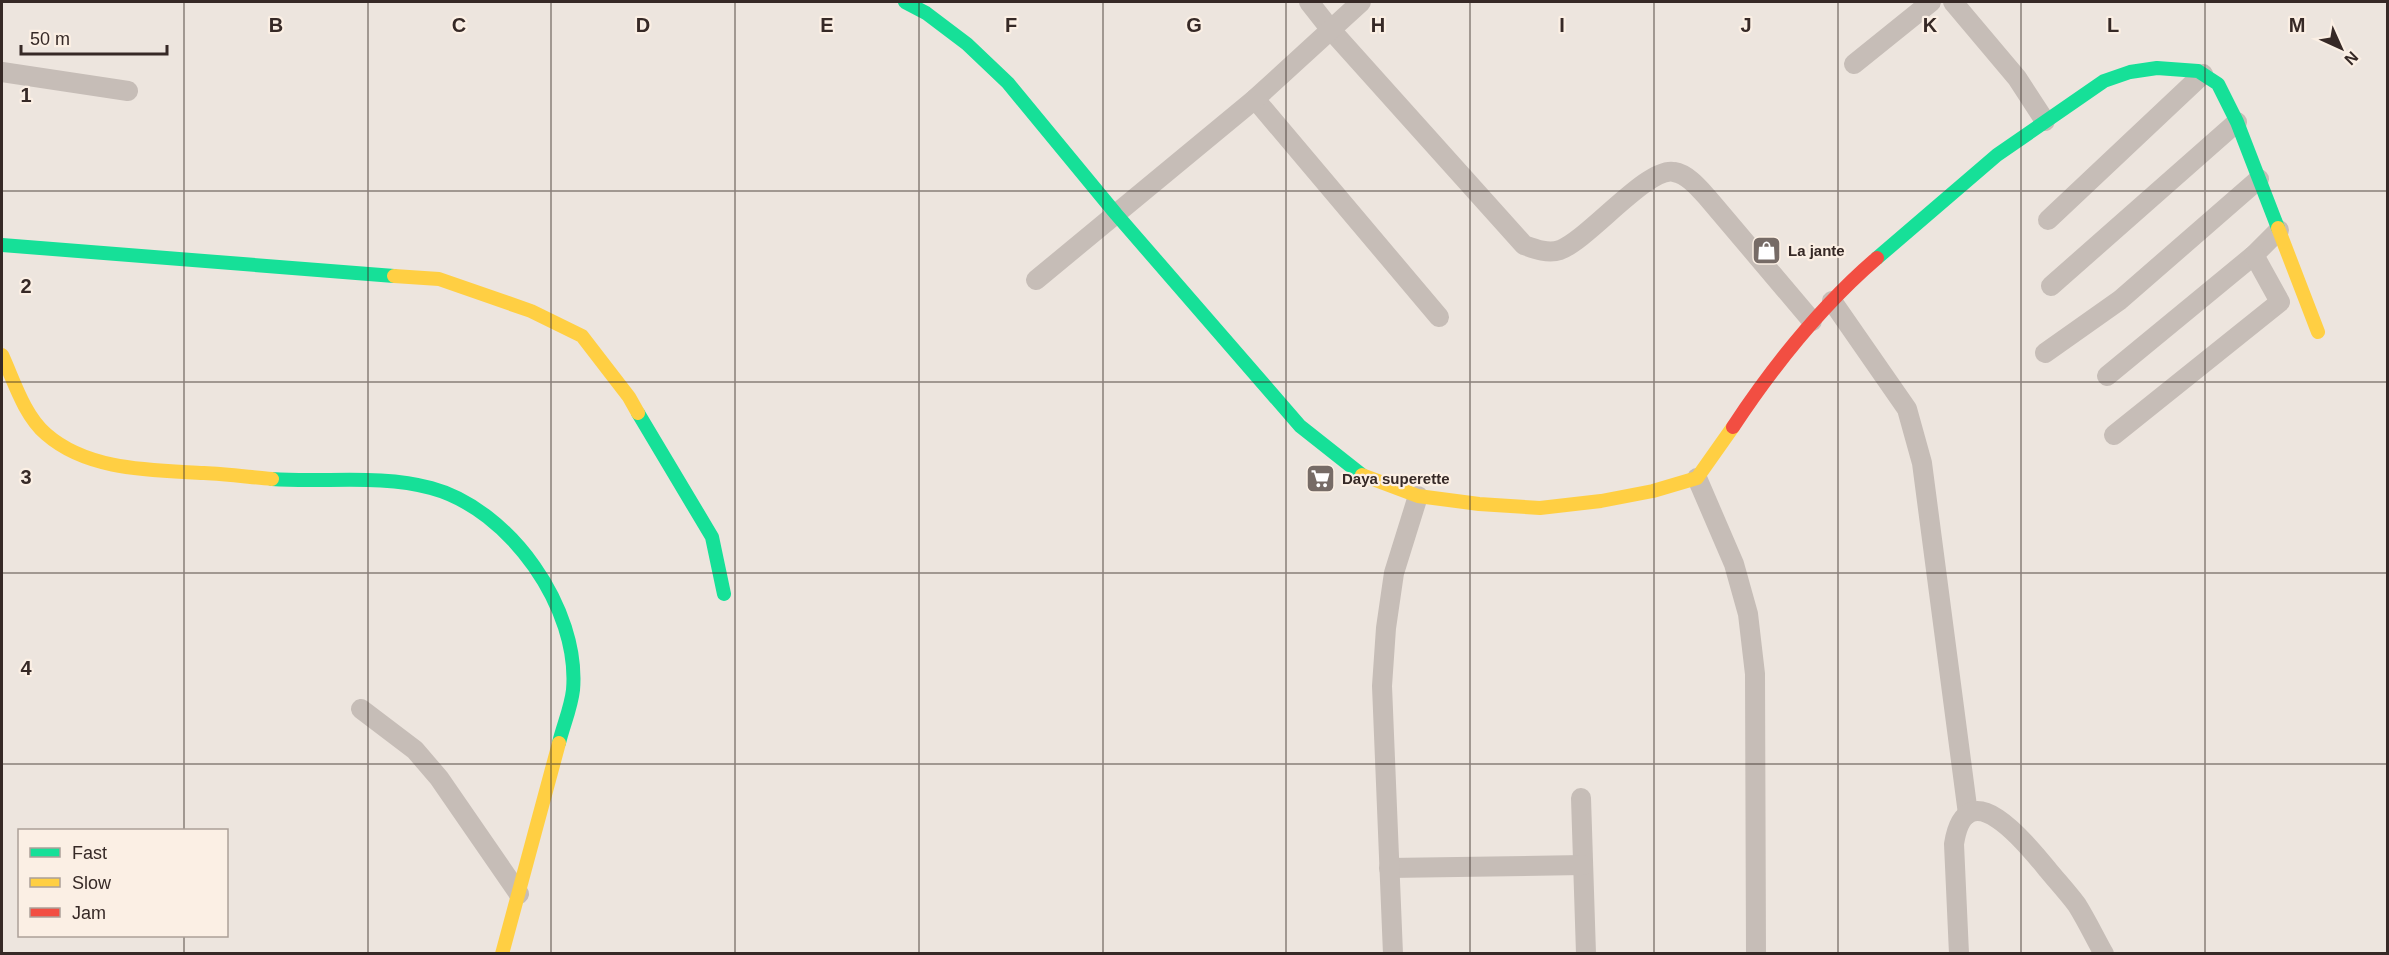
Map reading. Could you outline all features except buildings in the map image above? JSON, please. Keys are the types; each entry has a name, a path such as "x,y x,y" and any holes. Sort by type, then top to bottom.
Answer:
{"street":[{"path":"904,2 926,12 1008,83 1116,214 1300,426 1360,474 1418,496 1479,504 1540,508 1601,501 1697,478 1765,379 1812,321 1870,264 1998,155 2104,81 2130,72 2157,68 2198,71 2218,84 2237,122 2318,332"},
{"path":"1309,2 1331,30 1524,245 1540,251 1559,250 1577,239 1655,175 1673,171 1690,180 1707,197 1812,321"},
{"path":"1036,280 1255,99 1361,2"},
{"path":"1854,64 1931,2"},
{"path":"1953,2 2017,78 2045,121"},
{"path":"2,72 128,91"},
{"path":"2048,220 2203,74"},
{"path":"1255,99 1439,317"},
{"path":"2051,286 2237,122"},
{"path":"2045,353 2120,300 2259,180"},
{"path":"2107,376 2254,255 2278,230"},
{"path":"2,244 439,279 531,311 582,336 629,397 712,537 724,594"},
{"path":"2114,435 2280,302 2254,255"},
{"path":"1832,301 1907,409 1922,463 1968,814"},
{"path":"2,355 27,408 47,434 75,452 112,464 166,470 310,481 385,482 430,487 461,500 523,548 545,578 562,619 573,661 573,691 502,954"},
{"path":"1697,478 1734,564 1748,614 1752,644 1755,674 1756,954"},
{"path":"1393,954 1382,686 1386,628 1395,573 1418,496"},
{"path":"362,709 415,750 439,778 519,894"},
{"path":"1581,798 1586,954"},
{"path":"1959,954 1954,844 1957,827 1968,814 1984,811 2001,819 2026,842 2076,905 2104,954"},
{"path":"1389,868 1583,865"}],"traffic: fast":[{"path":"905,2 926,13 967,44 1008,83 1116,214 1300,426 1362,475"},
{"path":"1877,258 1997,155 2104,81 2130,72 2157,68 2198,71 2218,84 2237,122 2278,228"},
{"path":"2,245 394,276"},
{"path":"638,413 712,537 724,594"},
{"path":"272,479 372,480 412,484 431,488 460,499 488,517 534,566 552,596 565,627 572,659 573,690 559,743"}],"traffic: slow":[{"path":"2278,228 2318,332"},
{"path":"394,276 439,279 531,311 582,336 629,397 638,413"},
{"path":"2,355 20,397 38,426 63,446 81,455 101,462 142,469 272,479"},
{"path":"1362,475 1418,496 1479,504 1540,508 1601,501 1653,491 1697,478 1733,427"},
{"path":"502,954 559,743"}],"traffic: jam":[{"path":"1733,427 1799,338 1836,296 1877,258"}],"place":[{"name":"La jante","path":"1767,250"},
{"name":"Daya superette","path":"1321,478"}]}
